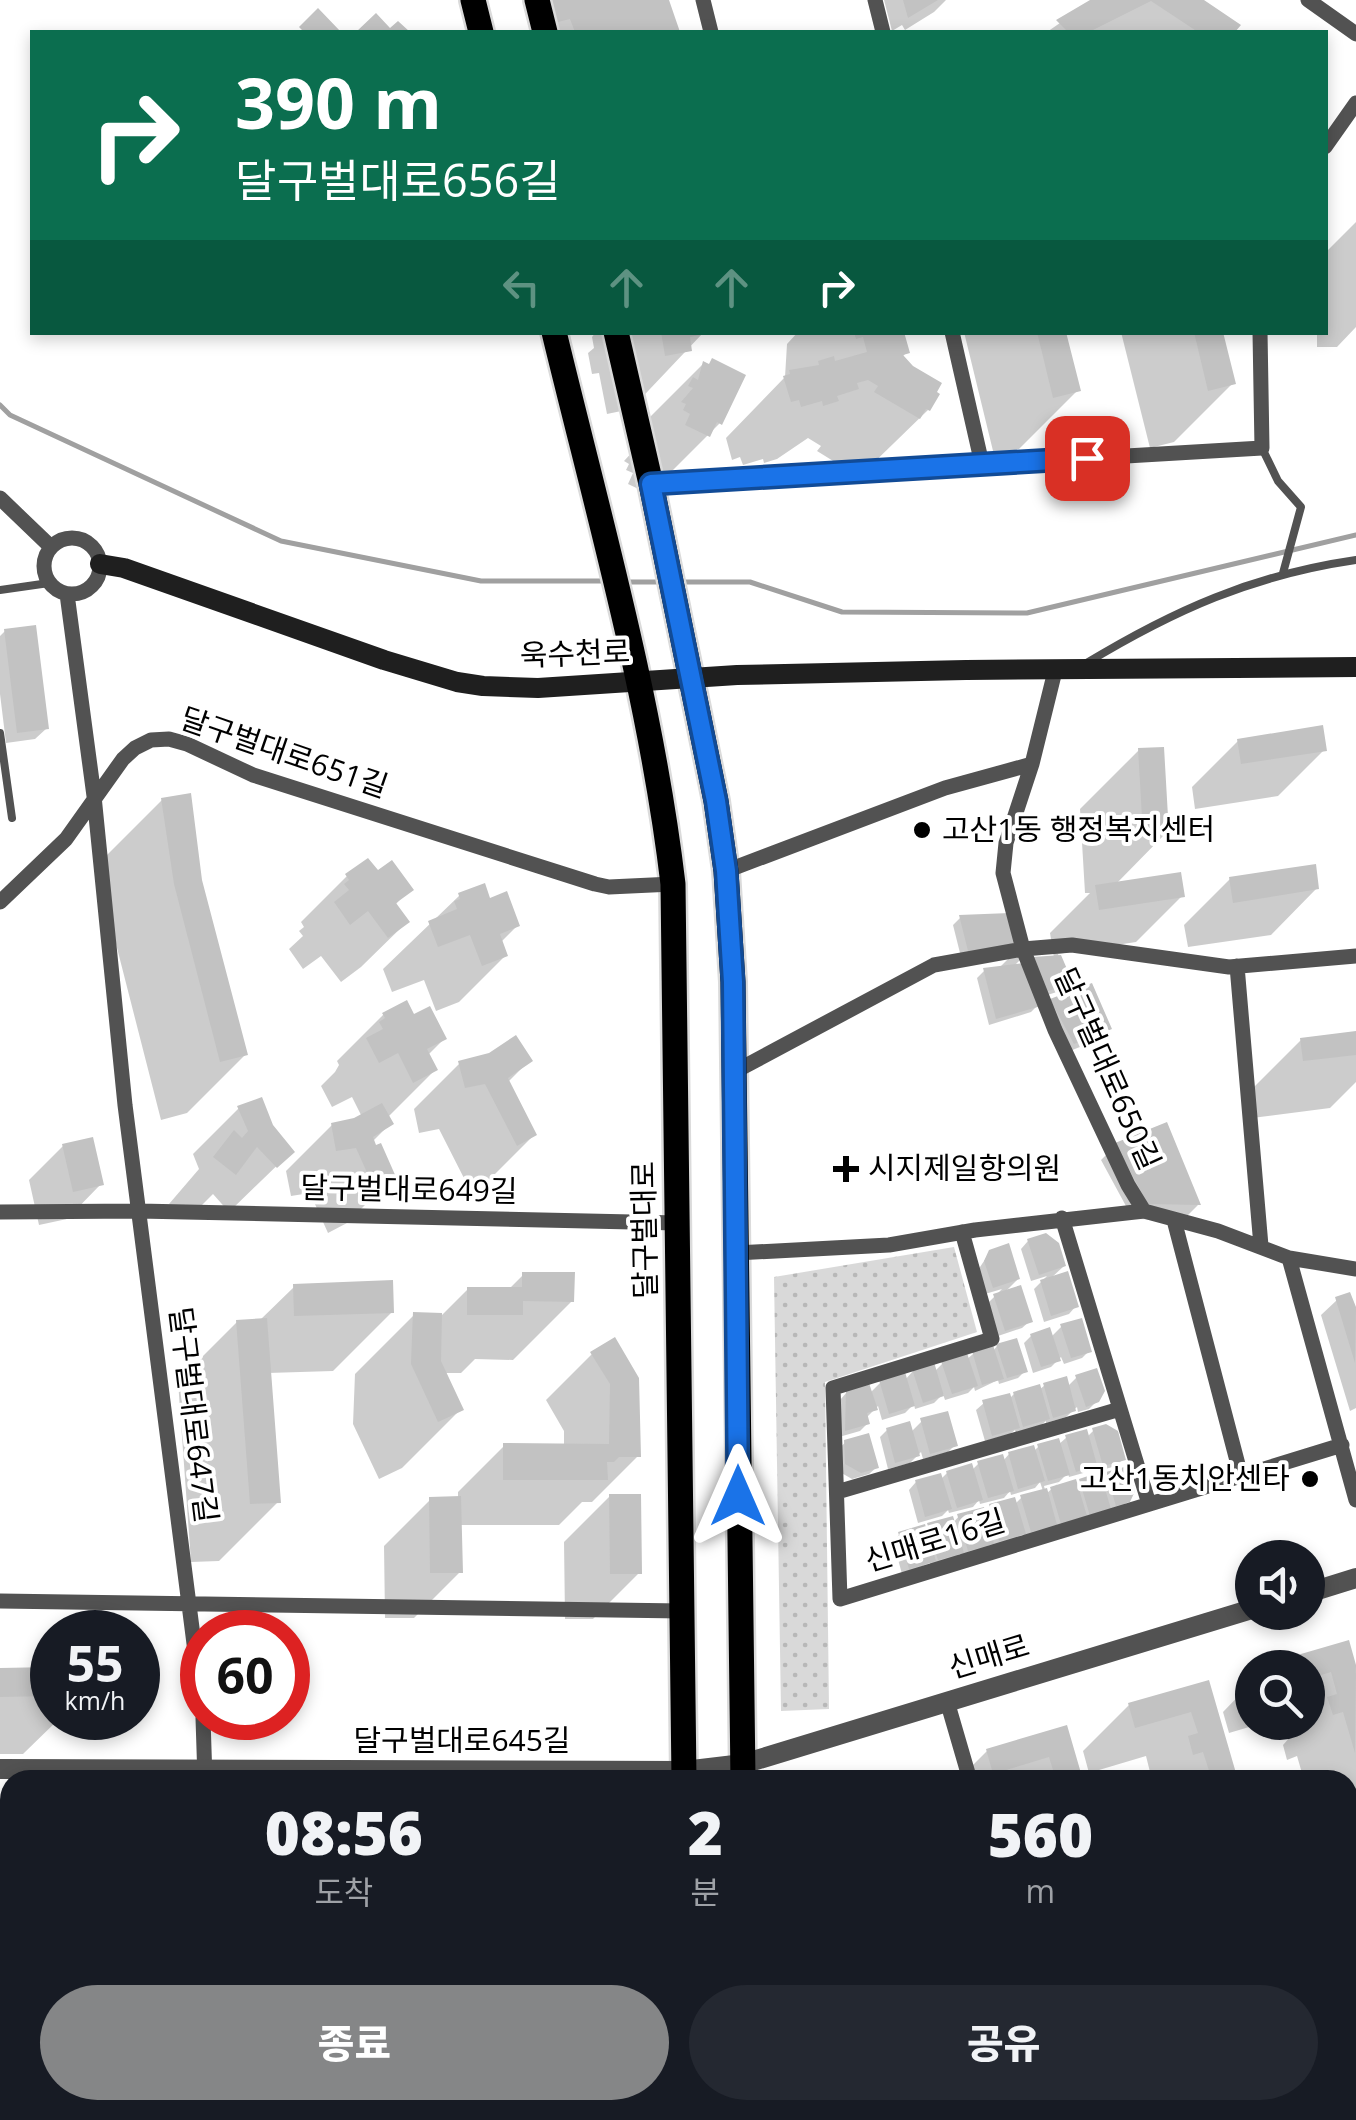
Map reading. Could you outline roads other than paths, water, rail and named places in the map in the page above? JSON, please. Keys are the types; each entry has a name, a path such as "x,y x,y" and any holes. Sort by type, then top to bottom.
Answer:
{"main road":[{"path":"473,0 480,30"},
{"path":"538,0 545,30"},
{"name":"달구벌대로","path":"555,335 636,682 666,825 673,884 684,1770"},
{"path":"617,335 692,678 726,871 733,982 743,1770"},
{"name":"욱수천로","path":"100,564 124,568 457,682 538,688 692,678 966,670 1356,667"}],"street":[{"path":"703,0 710,30"},
{"path":"875,0 881,30"},
{"path":"1308,0 1356,34"},
{"path":"1328,143 1356,103"},
{"path":"953,335 982,464"},
{"path":"651,484 1262,448 1260,335"},
{"path":"0,498 51,547"},
{"path":"61,539 79,539 95,549 100,564 93,585 76,594 67,594 49,583 43,569 51,547 61,539"},
{"path":"67,594 94,796 138,1211"},
{"name":"달구벌대로650길","path":"1064,671 1002,857 1003,872 1023,949 1055,1030 1144,1211"},
{"name":"달구벌대로651길","path":"0,902 66,838 94,796 135,748 151,740 169,738 253,775 595,884 673,884"},
{"path":"726,871 945,788 1032,764"},
{"path":"734,1072 934,965 1023,949 1072,946 1236,966 1356,956"},
{"path":"1236,966 1261,1246"},
{"name":"달구벌대로649길","path":"0,1212 138,1211 678,1223"},
{"name":"달구벌대로647길","path":"138,1211 190,1610"},
{"name":"달구벌대로650길","path":"736,1253 889,1245 1062,1218 1144,1211 1289,1258 1356,1269"},
{"path":"1062,1218 1149,1504"},
{"path":"1174,1220 1241,1476"},
{"name":"신매로16길","path":"962,1232 992,1339 832,1388 840,1599 1342,1445"},
{"path":"1289,1258 1356,1500"},
{"path":"837,1492 1120,1409"},
{"path":"1325,1588 1356,1578"},
{"path":"0,1602 682,1612"},
{"name":"신매로","path":"749,1770 947,1701 1235,1614"},
{"path":"947,1701 967,1770"},
{"path":"204,1740 205,1770"},
{"name":"달구벌대로645길","path":"0,1769 34,1770"}],"lane":[{"path":"1262,448 1278,481 1301,507 1283,573"},
{"path":"1064,671 1216,594 1283,573 1356,560"},
{"path":"0,590 49,583"},
{"path":"0,733 12,818"}],"waterway":[{"path":"0,405 10,415 281,541 481,581 607,581"},
{"path":"678,582 750,582 842,612 1027,613 1356,535"},
{"path":"623,582 662,582"}],"place":[{"name":"고산1동 행정복지센터","path":"922,830"},
{"name":"시지제일항의원","path":"846,1169"},
{"name":"고산1동치안센타","path":"1310,1479"}]}
